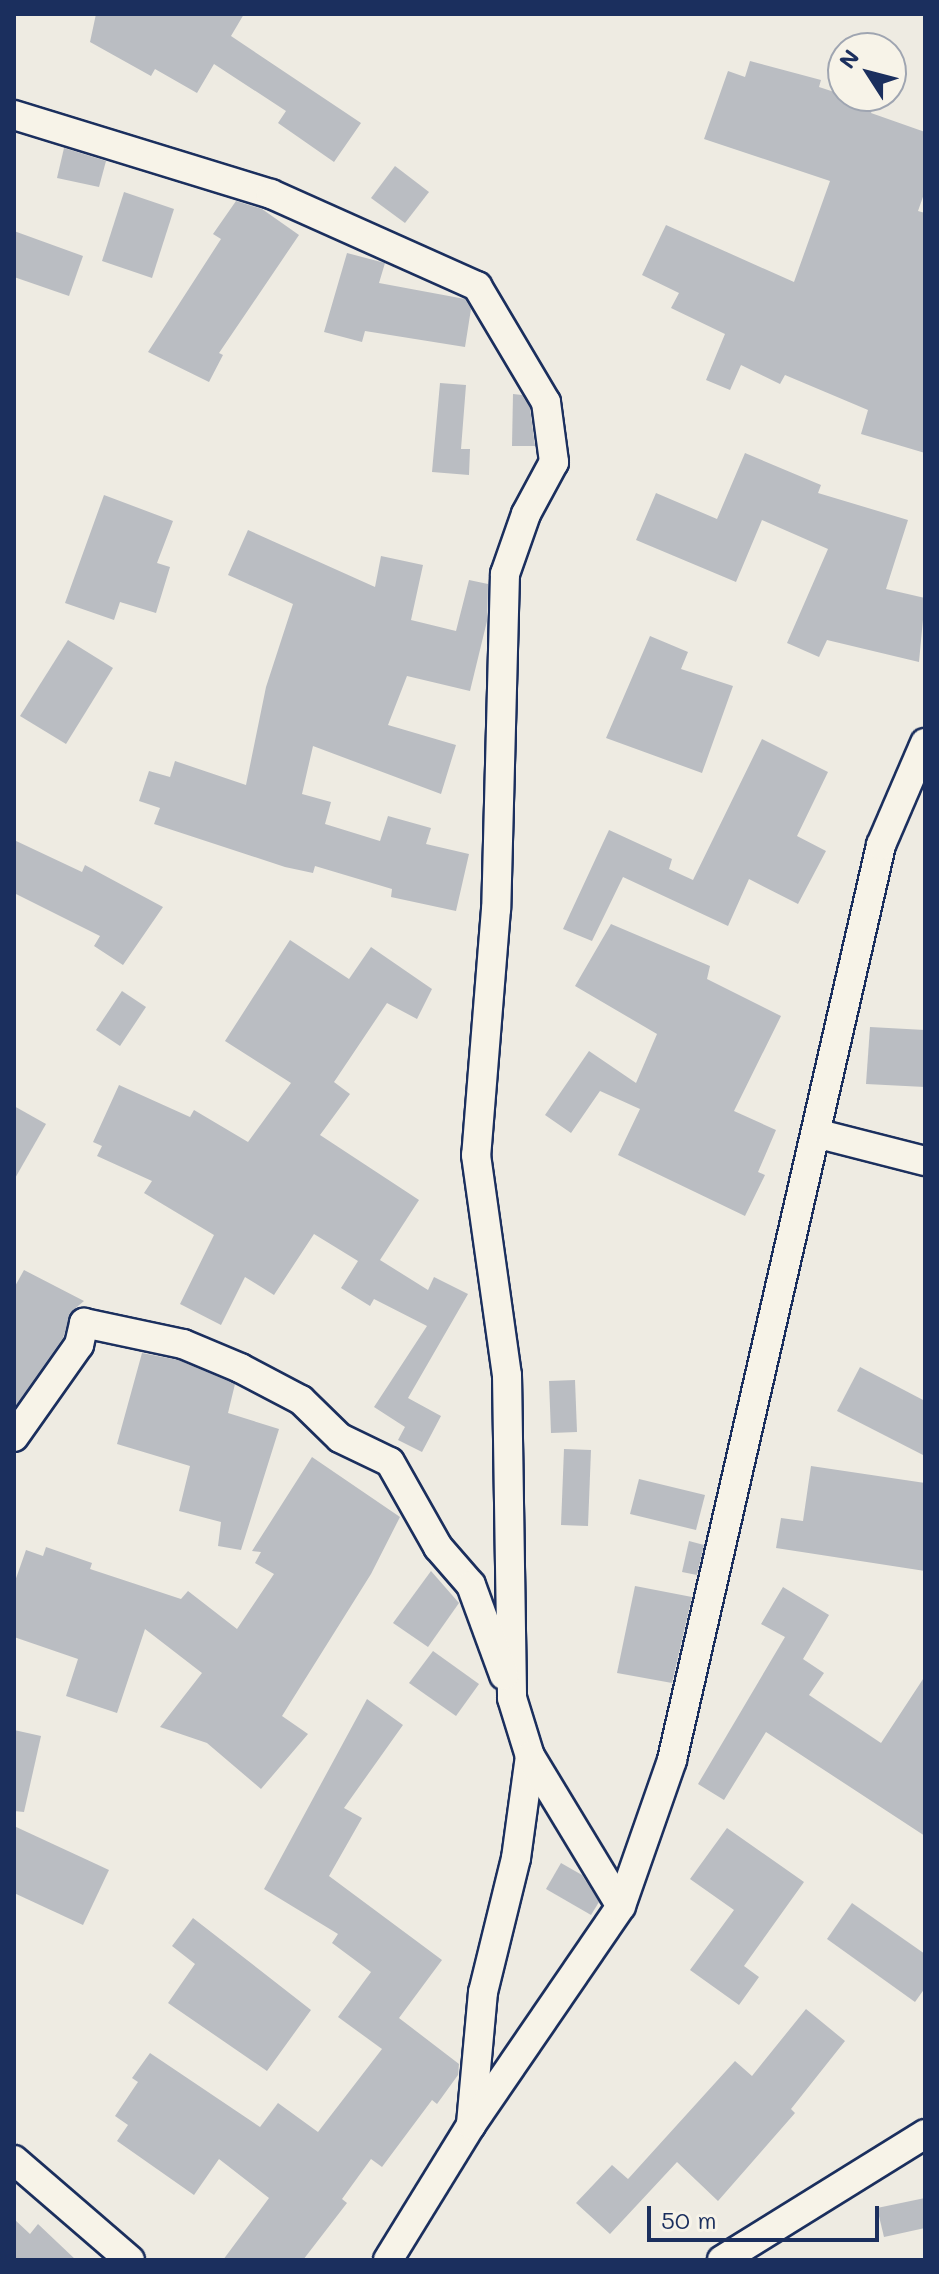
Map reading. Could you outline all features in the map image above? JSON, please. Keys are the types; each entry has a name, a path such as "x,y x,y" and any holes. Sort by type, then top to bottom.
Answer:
{"street":[{"path":"14,115 271,194 477,286 546,402 554,462 526,514 505,574 496,909 476,1155 507,1375 512,1698"},
{"path":"388,2260 471,2125 621,1906 672,1760 819,1134 881,845 925,743"},
{"path":"819,1134 925,1161"},
{"path":"14,1437 79,1345 84,1323 183,1344 301,1400 340,1438 390,1462 438,1547 471,1585 530,1756 621,1906"},
{"path":"471,1585 510,1584"},
{"path":"471,2125 483,1992 516,1858 530,1756"},
{"path":"722,2260 925,2134"},
{"path":"14,2160 130,2260"}],"building":[{"path":"96,14 244,14 231,36 361,123 334,162 278,123 286,111 214,64 197,93 155,69 151,76 90,42"},
{"path":"750,61 821,80 819,87 827,90 827,112 871,112 925,132 925,191 918,211 925,213 925,453 861,434 868,410 785,375 780,384 741,365 730,390 706,380 725,334 671,308 679,293 642,275 666,225 794,282 830,181 704,139 728,71 745,77"},
{"path":"64,148 106,161 99,187 57,178"},
{"path":"395,166 429,192 405,223 371,198"},
{"path":"124,192 174,209 152,278 102,261"},
{"path":"236,201 262,209 299,235 219,353 223,355 209,382 148,352 221,239 213,234"},
{"path":"14,231 83,256 69,296 14,277"},
{"path":"347,253 385,263 379,283 465,299 471,309 465,347 365,331 362,342 324,332"},
{"path":"440,383 466,385 461,449 470,449 469,475 432,472"},
{"path":"513,394 522,395 530,408 535,446 512,446"},
{"path":"745,453 821,485 818,493 908,520 886,589 925,598 919,662 827,640 819,657 787,643 828,549 762,520 736,582 636,540 656,493 717,519"},
{"path":"104,495 173,521 157,563 170,567 156,613 120,602 114,620 65,603"},
{"path":"248,530 375,587 381,556 423,565 411,620 456,631 469,580 488,584 487,621 470,691 407,676 388,725 456,745 441,794 313,746 302,794 331,802 325,824 380,841 388,816 431,828 426,844 469,854 456,911 391,897 392,889 315,866 313,873 285,867 154,824 160,808 139,801 149,771 170,777 175,761 246,785 266,687 293,604 228,575"},
{"path":"650,636 688,652 681,669 733,686 702,773 606,738"},
{"path":"68,640 113,668 66,744 20,716"},
{"path":"762,739 828,772 797,836 826,851 798,904 749,879 728,926 623,877 592,941 563,929 609,830 672,859 669,869 693,880"},
{"path":"14,840 82,872 85,865 163,907 123,965 94,946 100,936 14,893"},
{"path":"611,924 710,966 707,979 781,1016 734,1111 776,1130 758,1172 765,1175 745,1216 618,1155 640,1109 600,1091 571,1133 545,1115 589,1051 636,1083 657,1034 575,986"},
{"path":"290,940 349,979 371,947 432,989 417,1019 387,1003 334,1082 350,1094 320,1135 419,1200 380,1260 428,1290 434,1277 468,1294 408,1398 441,1416 422,1452 398,1440 405,1427 374,1407 427,1326 374,1299 370,1306 341,1288 358,1261 314,1234 274,1295 245,1277 221,1325 180,1304 214,1235 144,1193 152,1181 97,1156 102,1146 93,1142 119,1085 190,1117 194,1110 248,1142 291,1083 225,1041"},
{"path":"122,991 146,1007 120,1046 96,1030"},
{"path":"870,1027 925,1030 925,1087 866,1084"},
{"path":"14,1106 46,1124 14,1180"},
{"path":"24,1270 84,1301 71,1312 63,1338 14,1408 14,1288"},
{"path":"142,1353 178,1360 235,1384 228,1413 279,1429 241,1550 218,1546 221,1522 179,1511 190,1466 117,1444"},
{"path":"860,1367 925,1401 925,1456 837,1411"},
{"path":"575,1380 577,1432 551,1433 549,1381"},
{"path":"564,1449 591,1450 588,1526 561,1525"},
{"path":"312,1457 400,1517 371,1574 282,1716 308,1734 261,1789 207,1743 160,1727 202,1673 145,1629 117,1713 66,1696 78,1659 14,1637 14,1584 26,1550 43,1556 46,1547 92,1563 90,1569 181,1599 188,1591 237,1629 274,1574 255,1563 261,1552 252,1551"},
{"path":"811,1466 925,1483 925,1571 776,1548 781,1518 803,1521"},
{"path":"639,1479 705,1495 696,1530 630,1514"},
{"path":"689,1541 704,1545 697,1575 682,1572"},
{"path":"431,1571 459,1603 428,1647 393,1623"},
{"path":"635,1586 692,1597 672,1683 617,1673"},
{"path":"783,1587 829,1615 803,1659 824,1673 809,1695 881,1743 925,1676 925,1836 766,1732 724,1800 698,1784 785,1637 761,1624"},
{"path":"433,1651 479,1684 456,1716 409,1683"},
{"path":"367,1699 403,1725 344,1808 362,1818 329,1876 442,1960 399,2018 459,2064 458,2075 437,2104 432,2100 382,2167 371,2159 342,2199 347,2203 303,2260 223,2260 269,2198 219,2159 194,2195 117,2141 128,2125 115,2116 138,2082 132,2078 150,2053 260,2127 278,2103 318,2132 382,2049 338,2017 371,1972 332,1943 338,1934 264,1889"},
{"path":"14,1730 41,1736 24,1812 14,1811"},
{"path":"14,1826 109,1870 83,1925 14,1893"},
{"path":"727,1828 804,1882 744,1966 759,1977 739,2005 690,1970 734,1910 690,1879"},
{"path":"561,1863 582,1875 599,1902 591,1915 546,1889"},
{"path":"852,1903 925,1954 925,1988 915,2002 827,1939"},
{"path":"193,1918 311,2010 267,2071 168,2003 195,1964 172,1946"},
{"path":"806,2009 845,2041 791,2109 795,2113 718,2201 677,2162 610,2234 576,2203 612,2165 628,2179 735,2061 752,2076"},
{"path":"925,2198 925,2228 884,2237 877,2208"},
{"path":"14,2219 30,2234 38,2224 76,2260 14,2260"}]}
